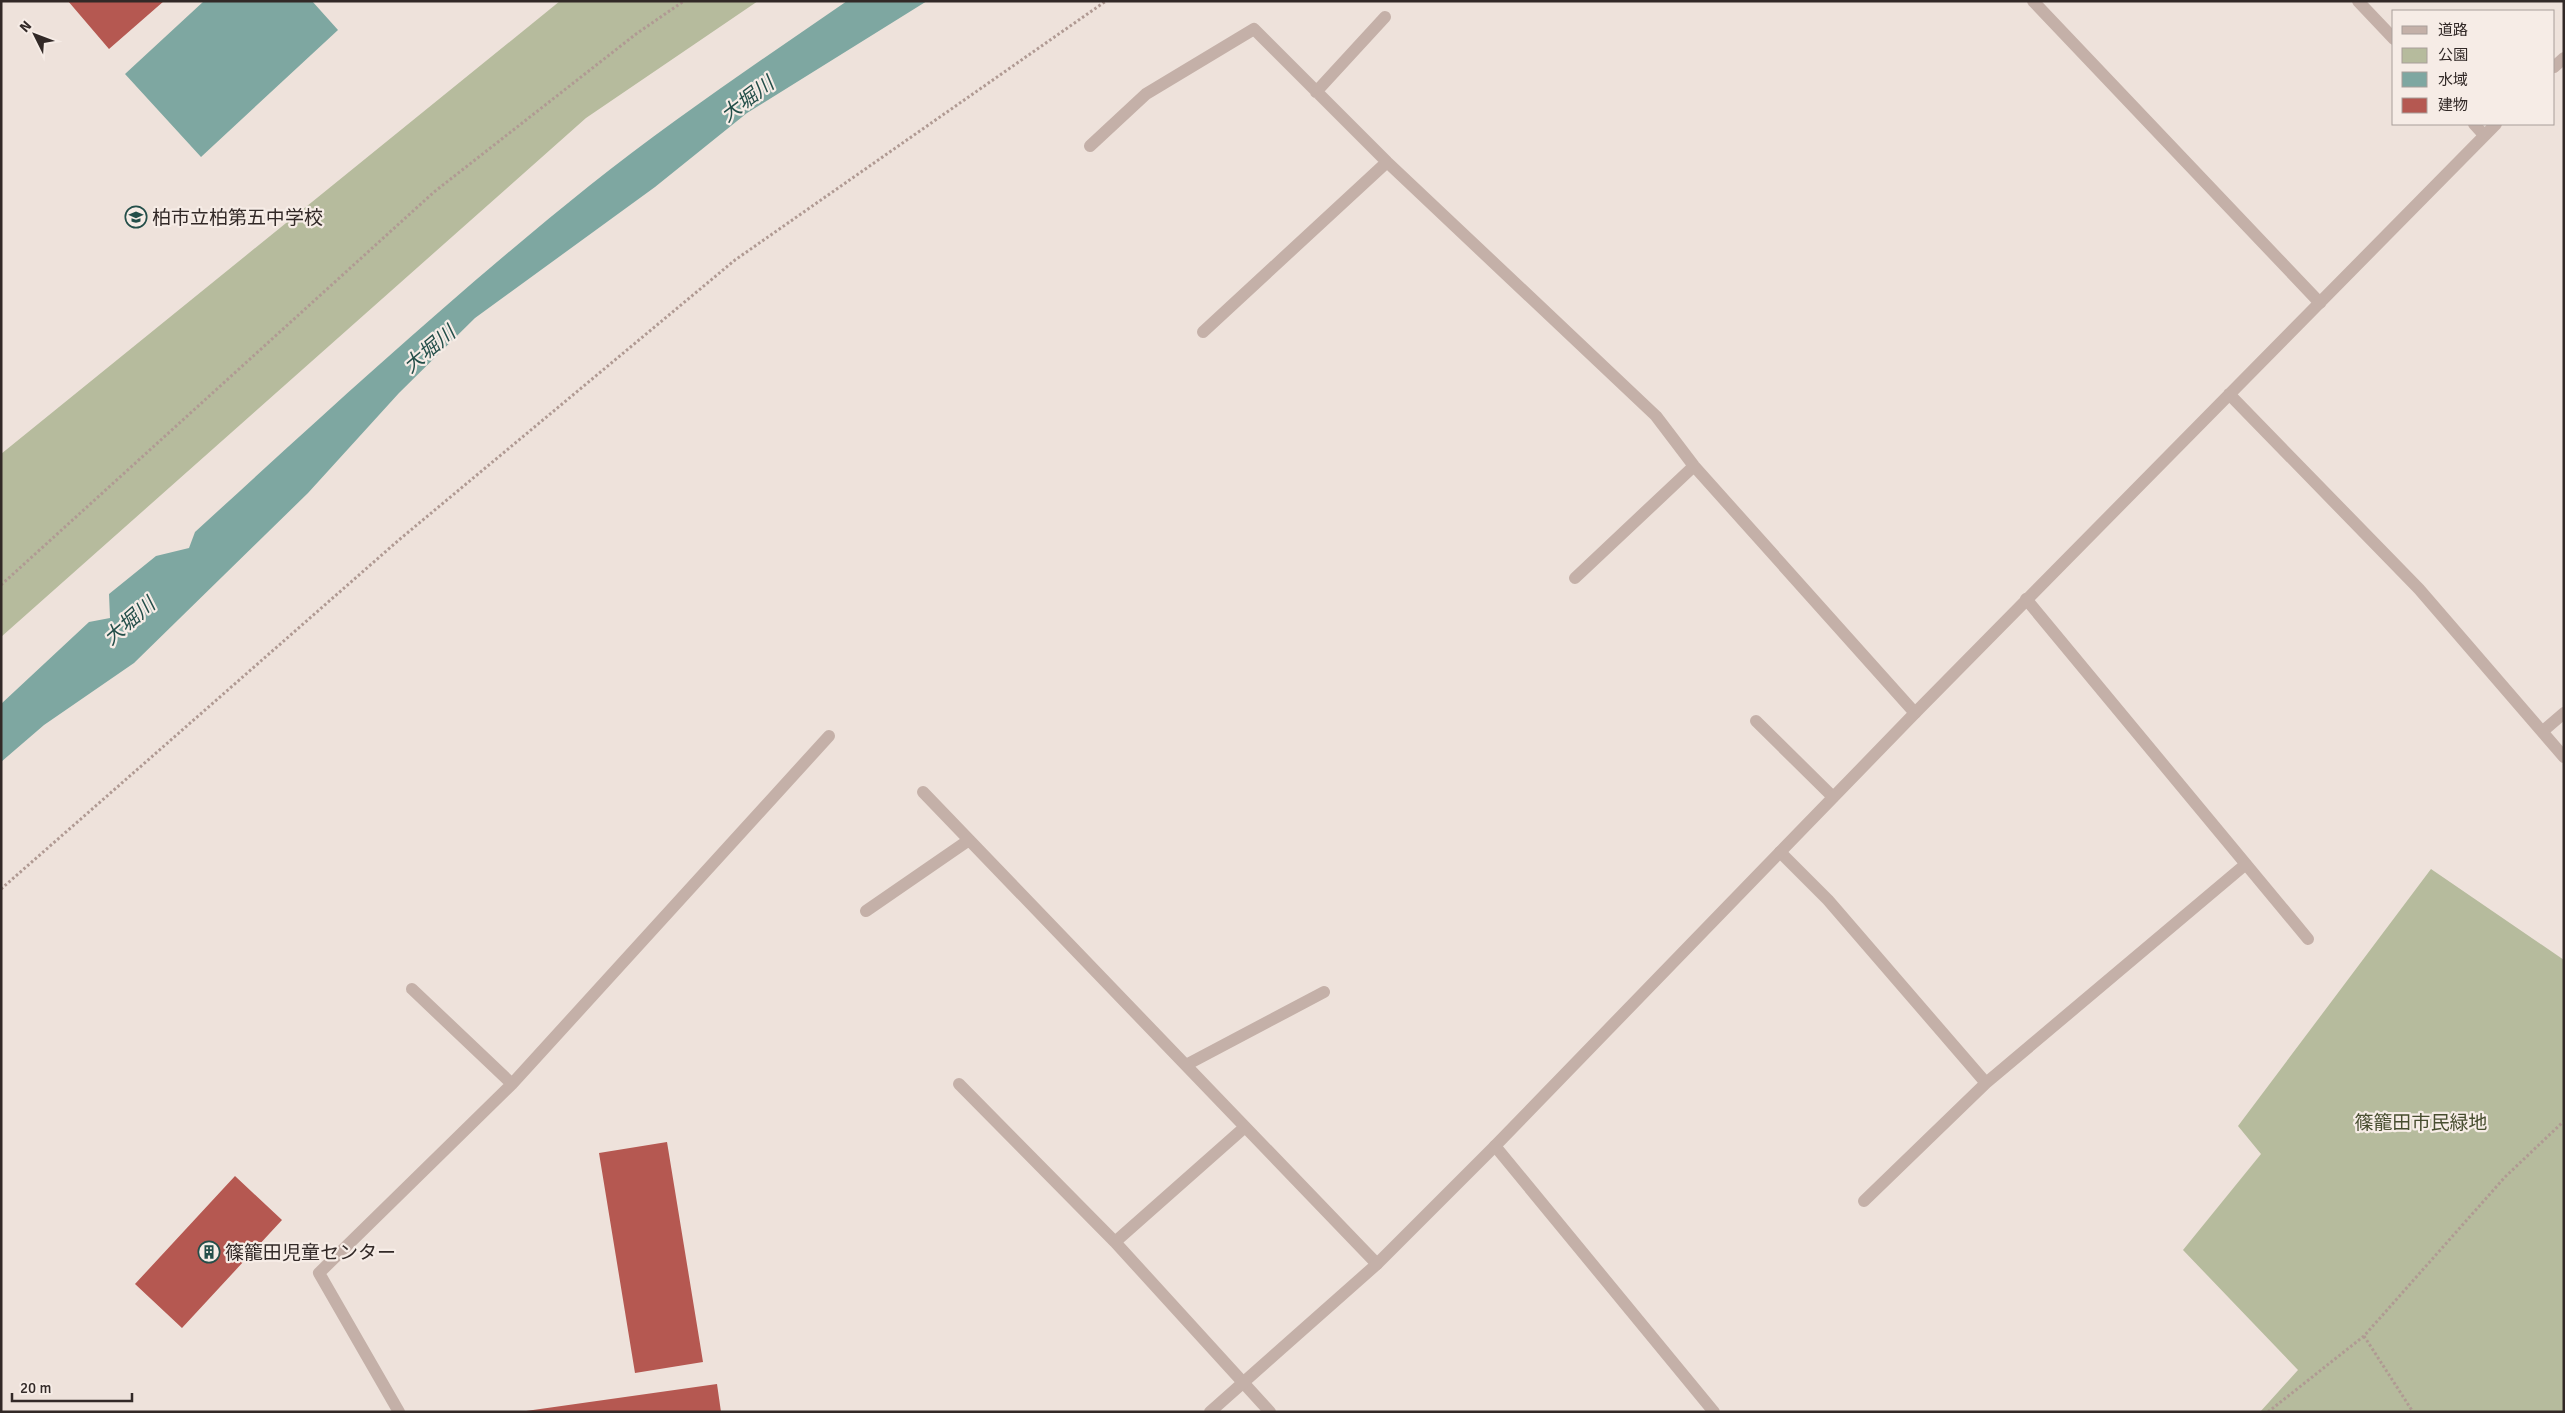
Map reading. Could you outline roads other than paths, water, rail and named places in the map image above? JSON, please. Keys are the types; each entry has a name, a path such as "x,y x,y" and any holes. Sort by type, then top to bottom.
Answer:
{"street":[{"path":"2033,1 2320,303"},
{"path":"2358,1 2392,37"},
{"path":"1316,92 1385,17"},
{"path":"1090,146 1146,94 1254,29 1387,162 1656,416 1694,466 1915,713"},
{"path":"2475,125 2484,135"},
{"path":"1210,1412 1377,1264 1495,1146 2026,599 2495,125"},
{"path":"1203,332 1387,162"},
{"path":"2229,394 2419,589 2543,730 2564,757"},
{"path":"1575,578 1694,466"},
{"path":"2026,599 2308,939"},
{"path":"2543,730 2564,713"},
{"path":"1756,721 1833,797"},
{"path":"399,1412 319,1272 512,1084 829,736"},
{"path":"923,792 1377,1264"},
{"path":"866,911 969,840"},
{"path":"1780,852 1828,900 1986,1083"},
{"path":"1864,1201 1986,1083 2246,864"},
{"path":"412,989 512,1084"},
{"path":"1186,1065 1324,992"},
{"path":"959,1084 1115,1242 1270,1412"},
{"path":"1115,1242 1245,1127"},
{"path":"1495,1146 1714,1412"}],"water":[{"path":"204,1 312,1 338,30 201,157 125,74"},
{"name":"大堀川","path":"847,1 927,1 747,113 655,187 475,318 399,393 308,493 134,663 44,725 1,762 1,704 89,622 110,618 109,594 156,556 189,548 195,532 340,399 488,269 589,186 684,114"}],"place":[{"name":"柏市立柏第五中学校","path":"136,217"},
{"name":"篠籠田児童センター","path":"209,1252"}],"park label":[{"name":"篠籠田市民緑地","path":"2421,1122"}]}
